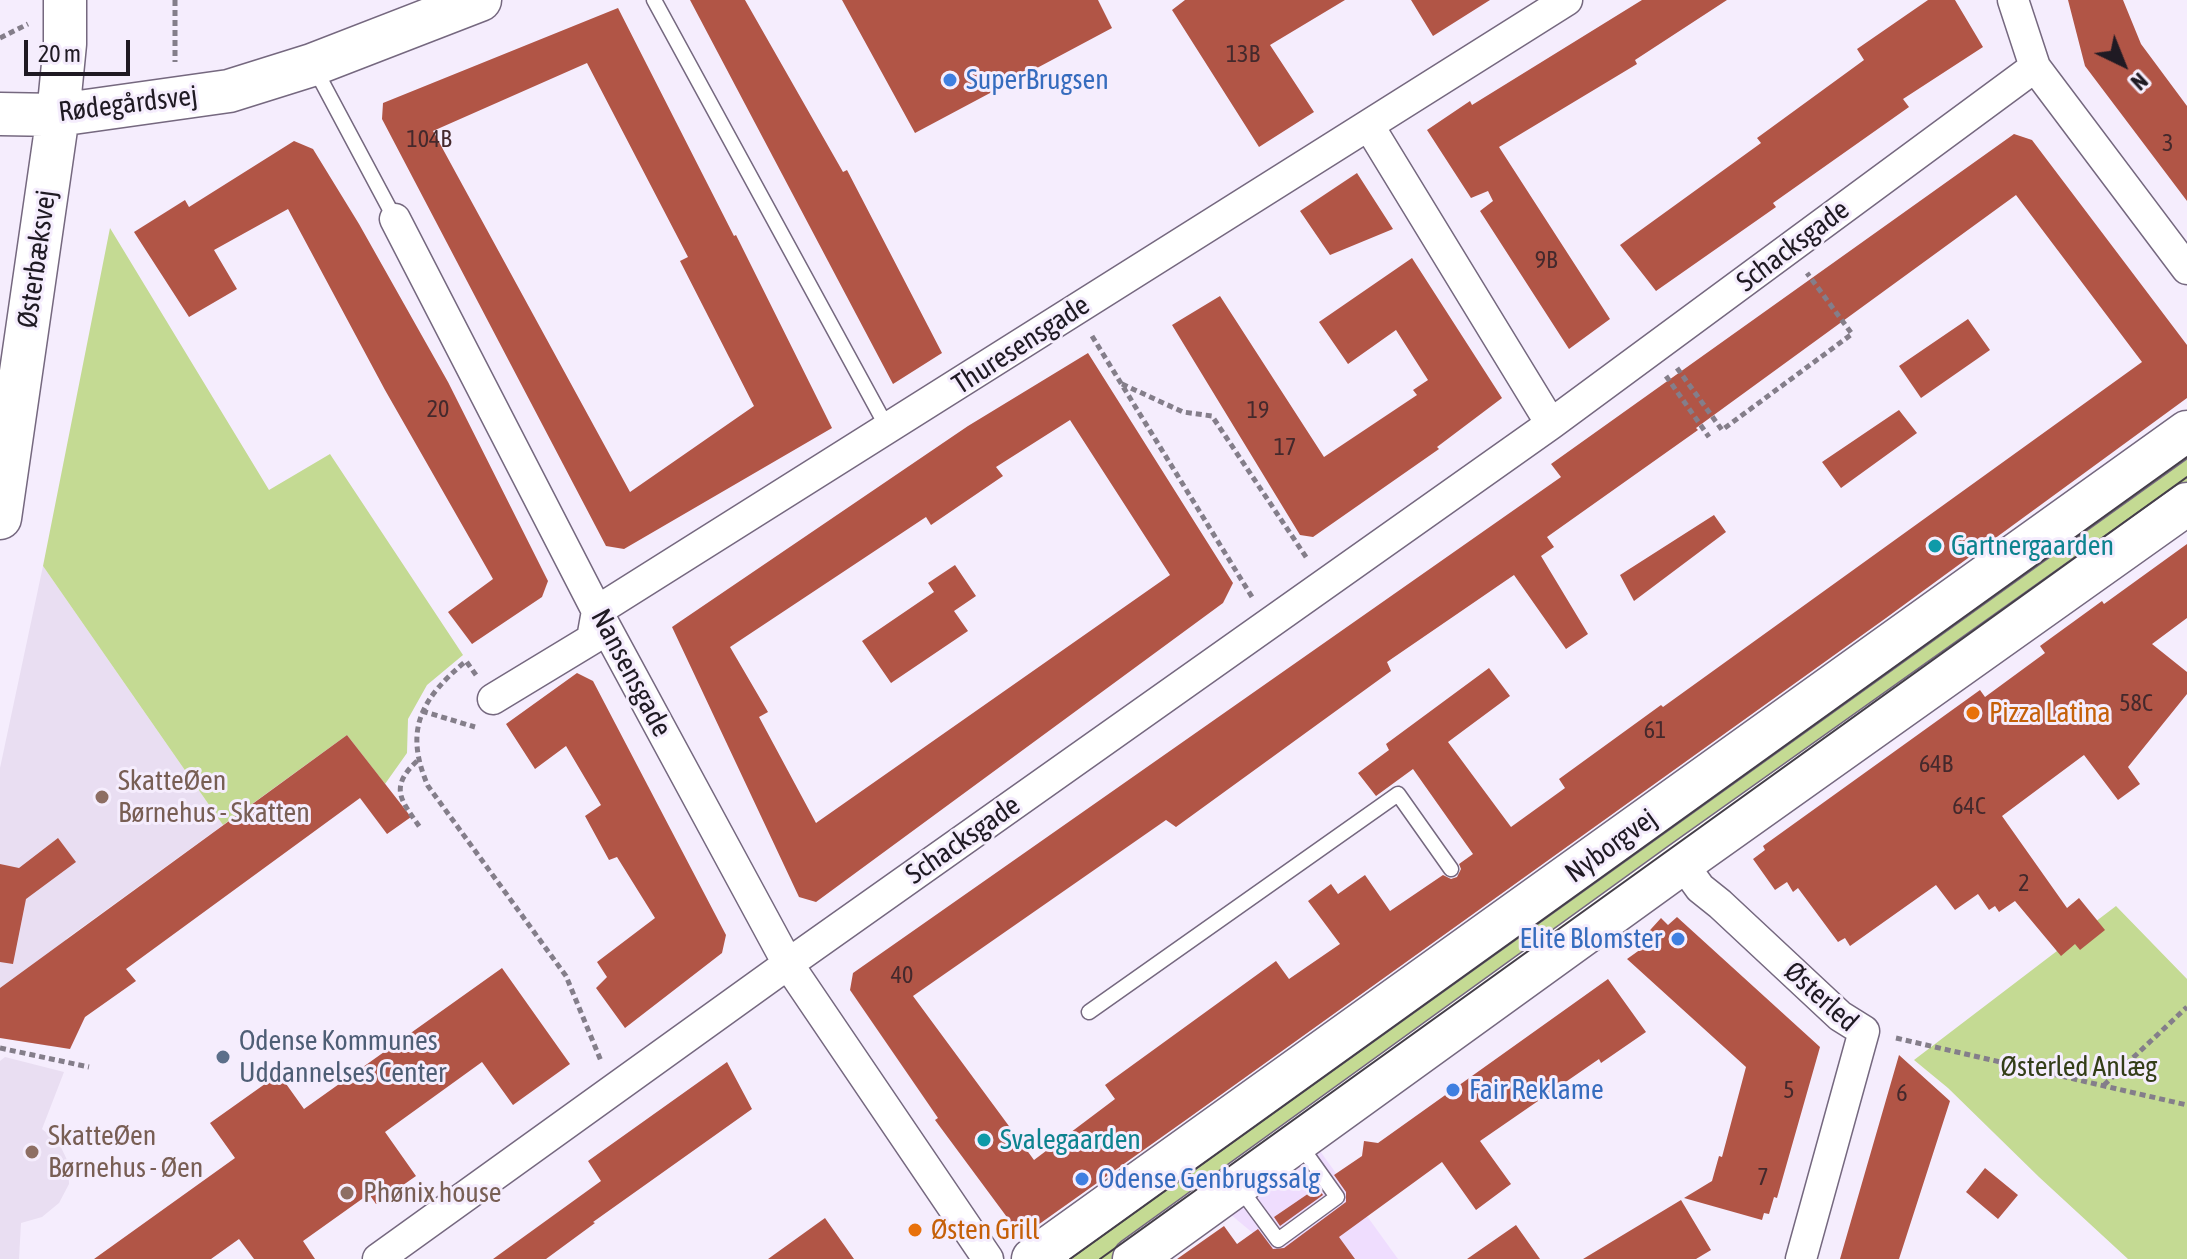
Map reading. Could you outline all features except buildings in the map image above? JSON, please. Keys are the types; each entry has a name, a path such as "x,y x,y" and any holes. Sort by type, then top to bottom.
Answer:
{"street":[{"name":"Østerbæksvej","path":"0,518 58,115 65,44 65,0"},
{"name":"Rødegårdsvej","path":"0,114 58,115 229,91 312,65 480,0"},
{"name":"Thuresensgade","path":"597,611 1567,0"},
{"path":"2013,0 2035,67 2187,269"},
{"name":"Schacksgade","path":"378,1259 788,964 1551,424 2035,67"},
{"path":"1369,126 1551,424"},
{"name":"Nansensgade","path":"395,219 597,611 788,964 988,1259"},
{"name":"Nyborgvej","path":"1033,1259 1489,921 2187,432"},
{"name":"Nyborgvej","path":"1134,1259 1682,863 2187,504"},
{"path":"493,699 592,639 597,611"},
{"name":"Østerled","path":"1682,863 1700,888 1840,1016 1864,1031 1801,1259"}],"lane":[{"path":"654,0 888,429"},
{"name":"Nansensgade","path":"312,65 395,219"},
{"path":"1089,1012 1398,794 1451,869"},
{"path":"1237,1183 1278,1240 1337,1197 1297,1140"}],"path":[{"path":"175,0 175,99"},
{"path":"1655,348 1722,430 1840,343 1852,334 1789,248"},
{"path":"1076,309 1269,625"},
{"path":"1655,348 1709,437"},
{"path":"1121,384 1183,412 1212,416 1325,585"},
{"path":"493,699 466,661 438,687 422,711 417,761 428,786 566,976 613,1091"},
{"path":"422,711 488,731"},
{"path":"417,761 408,769 400,785 399,798 421,829"},
{"path":"2104,1085 2187,1007"},
{"path":"1864,1031 2187,1105"},
{"path":"0,1048 89,1067"}],"shaded area":[{"name":"SkatteØen Børnehus - Skatten","path":"43,566 223,825 66,939 62,997 49,1046 0,1037 0,768"},
{"name":"SkatteØen Børnehus - Øen","path":"5,1057 64,1072 42,1129 59,1143 68,1162 69,1184 59,1203 42,1217 21,1223 19,1259 0,1259 0,1061"},
{"path":"1320,1151 1398,1259 1284,1259 1230,1214"}],"green space":[{"path":"110,228 269,490 330,454 463,655 427,685 408,719 407,753 385,784 347,735 223,825 43,566"},
{"path":"2187,445 2187,492 1116,1259 1073,1259 1066,1248"},
{"name":"Østerled Anlæg","path":"2116,906 2187,979 2187,1259 2128,1259 1948,1088 1914,1060"}],"tram line":[{"path":"1070,1259 2187,457"},
{"path":"1100,1259 2187,477"}],"place":[{"name":"SuperBrugsen","path":"950,80"},
{"name":"Gartnergaarden","path":"1935,546"},
{"name":"Pizza Latina","path":"1973,713"},
{"name":"SkatteØen Børnehus - Skatten","path":"102,797"},
{"name":"Elite Blomster","path":"1678,939"},
{"name":"Odense Kommunes Uddannelses Center","path":"223,1057"},
{"name":"Fair Reklame","path":"1453,1090"},
{"name":"Svalegaarden","path":"984,1140"},
{"name":"SkatteØen Børnehus - Øen","path":"32,1152"},
{"name":"Odense Genbrugssalg","path":"1082,1179"},
{"name":"Phønix house","path":"347,1193"},
{"name":"Østen Grill","path":"915,1230"}]}
